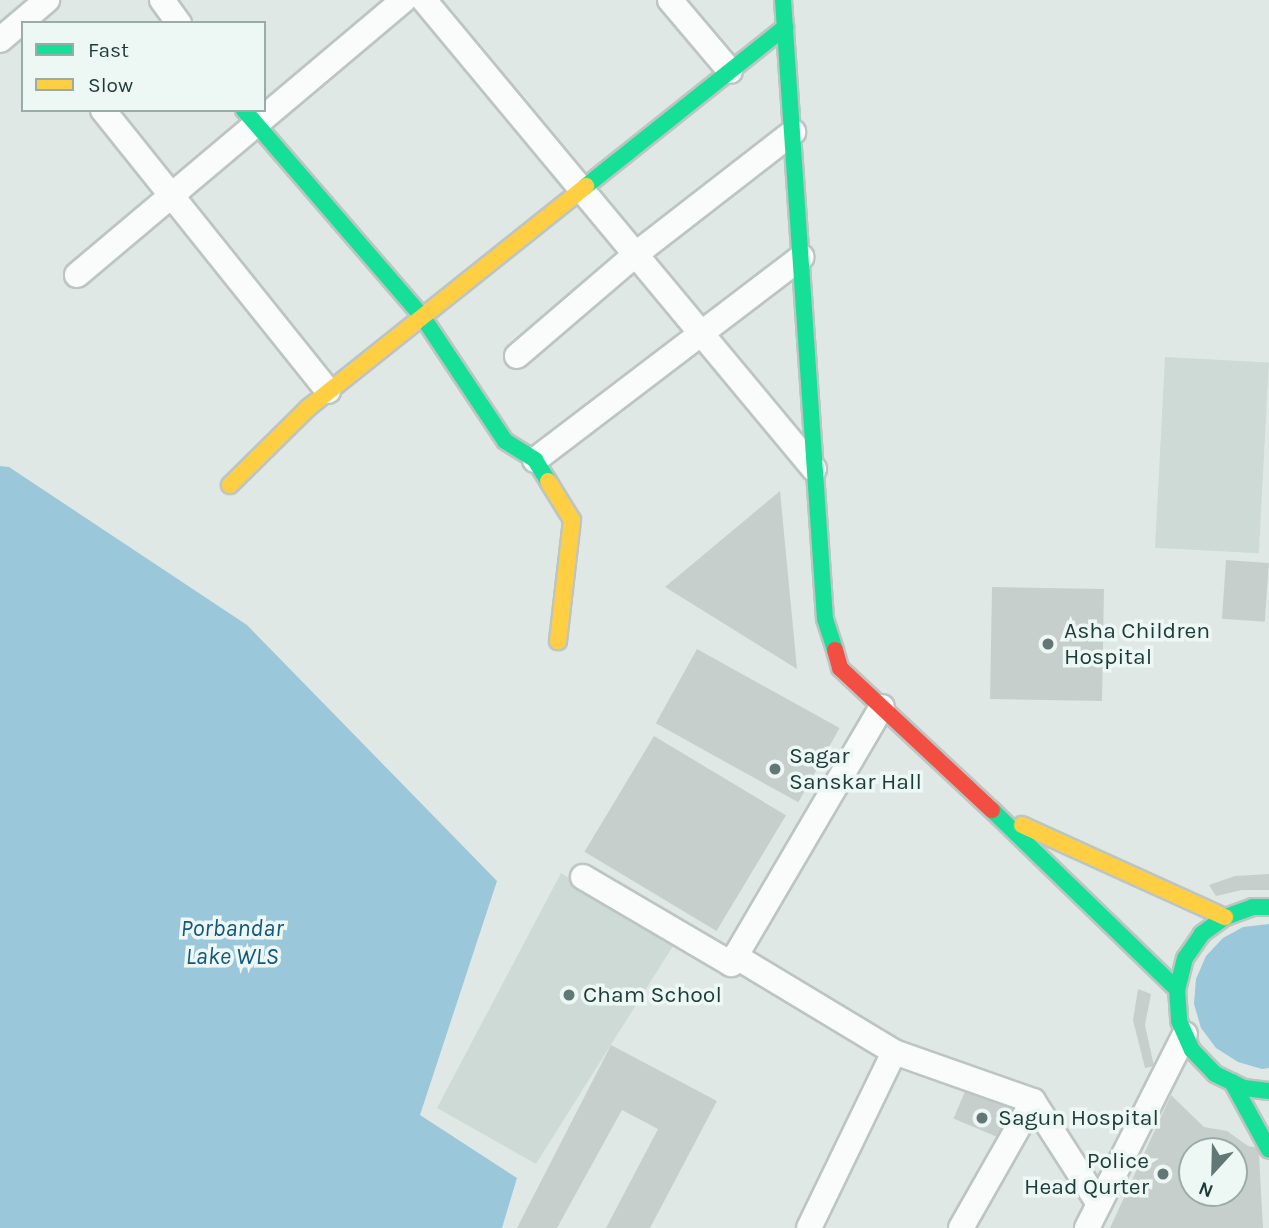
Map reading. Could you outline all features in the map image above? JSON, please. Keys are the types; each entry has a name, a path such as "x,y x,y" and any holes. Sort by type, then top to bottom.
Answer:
{"main road":[{"path":"783,0 825,619 840,668 997,814 1177,989"},
{"path":"230,485 328,391 785,27"},
{"path":"249,118 422,316 505,441 535,460 572,520 558,641"},
{"path":"997,814 1225,917"},
{"path":"1269,907 1253,907 1225,917 1202,934 1185,958 1177,989 1179,1021 1192,1050 1207,1066 1232,1082 1244,1088 1269,1091"},
{"path":"1232,1082 1269,1150"}],"street":[{"path":"162,0 178,21"},
{"path":"266,105 404,0"},
{"path":"424,0 815,469"},
{"path":"670,0 730,71"},
{"path":"0,40 21,25"},
{"path":"105,112 328,391"},
{"path":"77,275 170,197 249,118"},
{"path":"517,356 636,254 793,132"},
{"path":"535,460 801,257"},
{"path":"583,877 731,964 882,707"},
{"path":"735,956 894,1052 1033,1101 1099,1204"},
{"path":"1087,1228 1185,1034"},
{"path":"809,1228 894,1052"},
{"path":"961,1228 1033,1101"}],"shaded area":[{"path":"1165,357 1269,362 1259,553 1155,548"},
{"name":"Cham School","path":"561,873 673,946 536,1164 437,1108"}],"water":[{"name":"Porbandar Lake WLS","path":"0,466 9,467 247,625 497,881 420,1115 517,1178 502,1228 0,1228"},
{"path":"1269,924 1269,1068 1262,1069 1238,1062 1216,1048 1201,1028 1194,1004 1196,979 1206,956 1223,938 1243,927"}],"building":[{"path":"780,491 797,669 665,587"},
{"path":"1226,560 1269,563 1265,622 1222,619"},
{"name":"Asha Children Hospital","path":"992,587 1104,589 1102,701 990,699"},
{"name":"Sagar Sanskar Hall","path":"697,649 840,728 798,802 656,723"},
{"path":"654,736 786,815 716,931 584,852"},
{"path":"1269,874 1269,890 1242,890 1216,896 1209,885 1235,876"},
{"path":"1138,989 1151,994 1145,1025 1154,1066 1145,1068 1133,1020"},
{"path":"611,1045 717,1101 650,1228 606,1228 658,1129 622,1110 557,1228 517,1228"},
{"path":"966,1089 1012,1109 1000,1138 953,1118"},
{"name":"Police Head Qurter","path":"1171,1095 1204,1127 1227,1131 1235,1137 1178,1137 1178,1207 1248,1207 1248,1146 1269,1150 1259,1155 1263,1228 1110,1228"}],"traffic: fast":[{"path":"783,0 825,619 835,650"},
{"path":"586,186 785,27"},
{"path":"246,112 422,316 505,441 535,460 548,481"},
{"path":"992,810 1177,989"},
{"path":"1269,907 1253,907 1225,917 1202,934 1185,958 1177,989 1179,1021 1192,1050 1215,1074 1244,1088 1269,1091"},
{"path":"1232,1082 1269,1150"}],"traffic: slow":[{"path":"230,485 308,408 586,186"},
{"path":"548,481 572,520 558,641"},
{"path":"1022,825 1225,917"}],"traffic: jam":[{"path":"835,650 840,668 992,810"}],"place":[{"name":"Asha Children Hospital","path":"1048,644"},
{"name":"Sagar Sanskar Hall","path":"775,769"},
{"name":"Cham School","path":"569,995"},
{"name":"Sagun Hospital","path":"982,1118"},
{"name":"Police Head Qurter","path":"1163,1174"}]}
